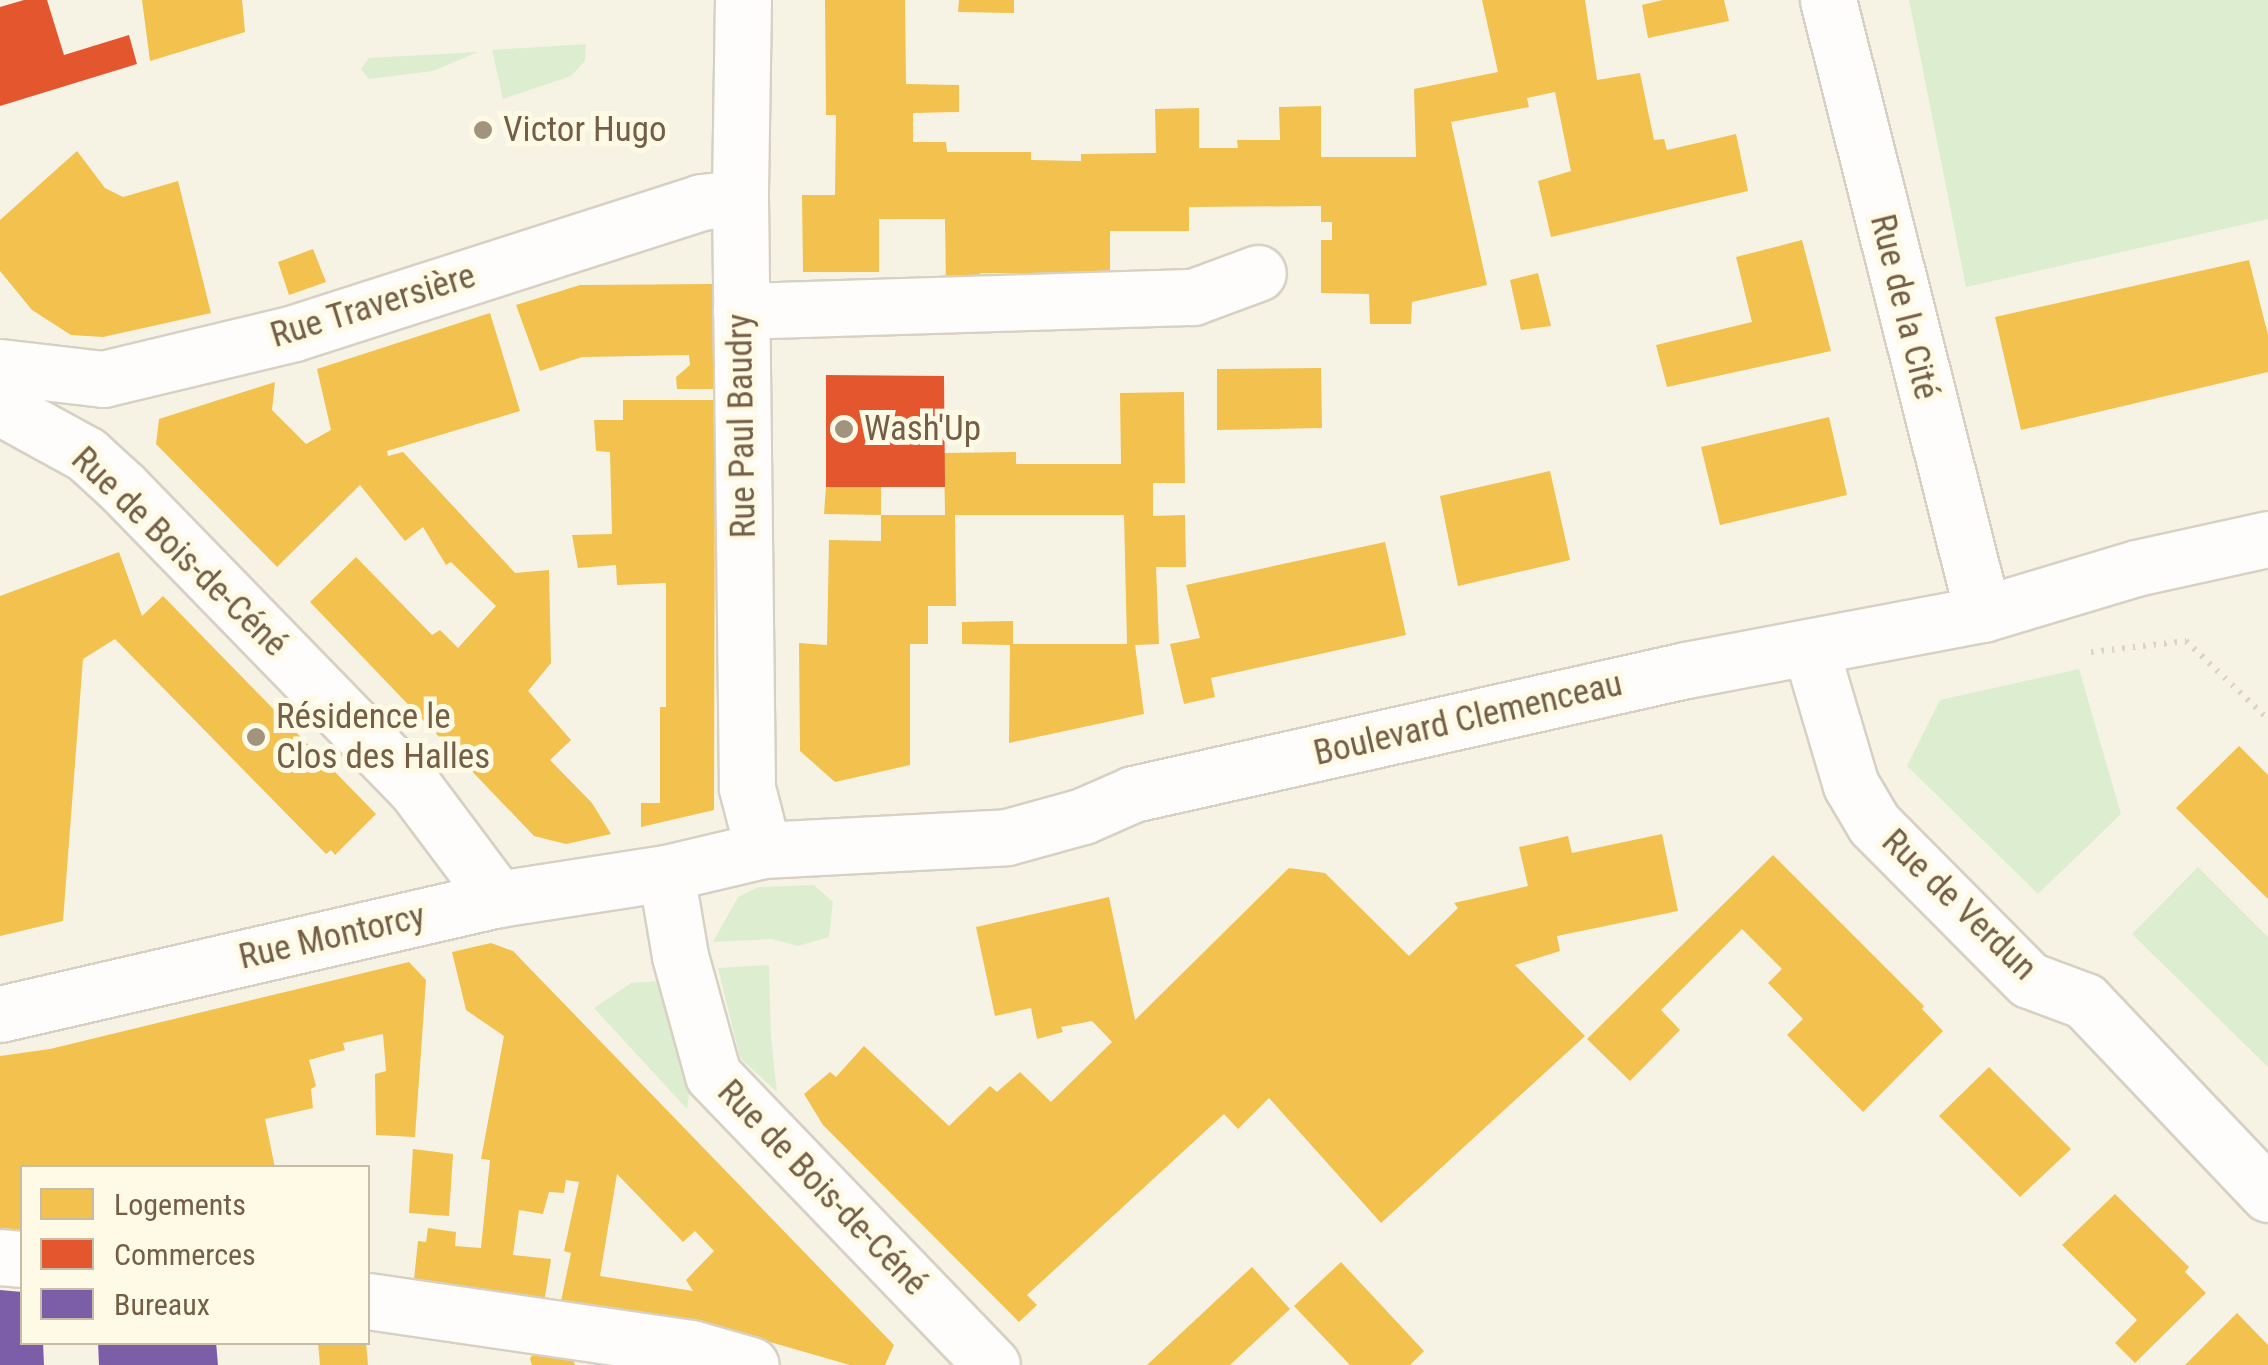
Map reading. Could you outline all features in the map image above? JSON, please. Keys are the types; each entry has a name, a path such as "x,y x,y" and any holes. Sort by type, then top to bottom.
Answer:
{"street":[{"name":"Rue Paul Baudry","path":"743,0 740,198 747,788 764,850"},
{"name":"Rue de la Cité","path":"1828,0 1982,614"},
{"name":"Rue Traversière","path":"0,367 104,379 294,332 702,202 740,198"},
{"path":"741,311 1193,297 1258,273"},
{"name":"Rue de Bois-de-Céné","path":"0,407 86,454 123,488 415,788 498,899"},
{"name":"Boulevard Clemenceau","path":"666,872 764,850 1006,837 1083,816 1133,794 1686,670 1982,614 2136,568 2268,539"},
{"name":"Rue de Verdun","path":"1810,647 1852,784 1874,824 2030,980 2085,1001 2268,1194"},
{"name":"Rue de Bois-de-Céné","path":"666,872 680,956 713,1075 992,1365"},
{"name":"Rue Montorcy","path":"0,1014 498,899 666,872"},
{"path":"370,1301 691,1348 751,1365"}],"path":[{"path":"2048,596 2063,655 2186,641 2268,719"}],"green space":[{"path":"1909,0 2268,0 2268,219 1966,287"},
{"path":"586,44 585,61 571,76 503,99 492,50"},
{"path":"478,52 433,71 369,79 361,69 369,58"},
{"path":"2079,669 2121,814 2038,894 1907,766 1940,700"},
{"path":"2198,867 2268,937 2268,1067 2132,934"},
{"path":"814,885 833,902 829,937 798,946 772,939 713,942 738,897 759,887"},
{"path":"769,965 777,1092 740,1058 718,968"},
{"path":"659,981 691,1081 687,1109 594,1008 631,983"}],"building: Logements":[{"path":"142,0 242,0 245,32 150,61"},
{"path":"825,0 905,0 906,84 959,85 959,112 913,113 913,142 946,142 947,152 1031,152 1031,160 1081,161 1081,154 1156,153 1155,109 1199,108 1199,148 1238,148 1237,140 1280,140 1279,107 1321,106 1321,157 1416,157 1414,89 1498,72 1482,0 1585,0 1597,80 1640,73 1654,140 1664,139 1667,150 1736,134 1748,191 1551,237 1538,181 1571,171 1555,92 1527,98 1529,107 1451,122 1487,285 1412,302 1411,324 1370,324 1369,294 1321,293 1321,240 1332,240 1332,222 1321,222 1321,206 1189,207 1189,231 1110,231 1110,284 1032,284 1031,273 980,273 980,283 946,284 945,219 879,219 879,272 803,272 802,195 835,195 836,115 826,115"},
{"path":"959,0 1014,0 1014,13 958,12"},
{"path":"1663,0 1724,0 1729,21 1648,38 1642,5"},
{"path":"77,151 105,188 123,197 178,181 211,313 103,337 71,335 32,310 0,271 0,220"},
{"path":"1802,240 1831,351 1667,387 1656,345 1752,322 1736,257"},
{"path":"313,249 326,282 289,295 278,262"},
{"path":"2249,260 2268,335 2268,372 2021,430 1995,317"},
{"path":"1538,273 1551,326 1521,330 1510,280"},
{"path":"714,284 715,389 677,389 676,377 690,365 689,355 582,357 540,371 516,305 580,285"},
{"path":"490,313 520,411 387,451 388,456 403,452 515,573 549,570 551,663 528,691 571,740 550,760 592,803 611,834 566,844 534,836 310,602 356,557 432,635 440,630 458,648 496,606 451,562 446,565 423,527 405,541 360,485 277,567 156,444 159,419 275,382 272,410 306,444 331,430 317,369"},
{"path":"1321,368 1322,428 1217,430 1217,369"},
{"path":"1184,392 1185,483 1153,483 1153,516 1185,515 1186,567 1156,567 1159,644 1135,645 1144,714 1009,743 1010,645 962,644 962,622 1013,621 1013,644 1127,644 1124,515 955,515 956,606 928,606 928,644 910,644 910,765 835,782 800,751 799,643 827,645 829,540 881,541 881,515 945,515 944,453 1016,452 1016,464 1121,464 1120,393"},
{"path":"623,400 715,400 714,810 641,827 641,803 660,803 660,707 666,707 666,583 617,585 616,565 578,568 572,535 612,534 610,452 596,451 594,420 623,420"},
{"path":"1829,417 1847,495 1720,525 1701,447"},
{"path":"1550,471 1570,560 1458,586 1440,496"},
{"path":"826,487 881,487 881,515 824,514"},
{"path":"1385,542 1406,635 1211,678 1215,697 1184,704 1170,644 1200,638 1186,585"},
{"name":"Résidence le Clos des Halles","path":"119,552 142,616 163,596 376,814 335,855 331,850 326,854 115,639 83,659 63,921 0,936 0,596"},
{"path":"2239,746 2268,775 2268,899 2176,808"},
{"path":"1662,834 1678,911 1557,936 1560,951 1515,965 1585,1036 1381,1223 1269,1098 1238,1129 1224,1114 1027,1295 1037,1305 1019,1322 823,1125 804,1094 830,1072 836,1077 864,1046 949,1126 990,1086 997,1092 1020,1072 1051,1102 1112,1042 1092,1021 1061,1027 1063,1032 1037,1039 1031,1008 995,1016 976,927 1109,897 1135,1020 1289,868 1325,873 1409,956 1458,908 1454,903 1528,886 1519,847 1568,836 1572,853"},
{"path":"1773,855 1924,1006 1922,1009 1943,1031 1863,1112 1787,1035 1803,1019 1768,983 1782,969 1742,929 1661,1010 1680,1030 1630,1081 1587,1039"},
{"path":"491,943 513,951 894,1345 885,1365 850,1365 763,1340 560,1306 571,1253 564,1251 579,1182 566,1180 564,1193 549,1192 543,1214 519,1210 513,1255 551,1259 544,1303 413,1289 418,1241 426,1242 428,1228 456,1232 455,1246 481,1248 490,1160 481,1159 504,1036 466,1010 452,952","holes":["617,1174 683,1242 695,1231 714,1251 686,1280 693,1291 600,1276"]},
{"path":"409,962 426,980 415,1137 376,1135 375,1074 386,1071 383,1034 343,1043 345,1050 309,1060 316,1086 311,1089 313,1108 265,1119 274,1165 20,1165 20,1235 0,1232 0,1056 50,1049"},
{"path":"1989,1067 2071,1149 2020,1197 1939,1116"},
{"path":"413,1149 453,1154 449,1216 409,1213"},
{"path":"2115,1194 2189,1267 2185,1272 2206,1293 2135,1363 2115,1343 2137,1320 2062,1245"},
{"path":"1341,1262 1424,1351 1410,1365 1350,1365 1294,1306"},
{"path":"1252,1267 1290,1309 1230,1365 1147,1365"},
{"path":"2237,1313 2268,1345 2268,1365 2185,1365"},
{"path":"540,1340 567,1344 575,1365 532,1365 530,1359"},
{"path":"318,1345 366,1345 368,1365 320,1365"}],"building: Commerces":[{"path":"24,0 47,0 64,55 129,35 137,64 0,106 0,7"},
{"path":"826,375 944,376 945,487 826,487"}],"building: Bureaux":[{"path":"0,1290 20,1292 20,1345 43,1345 44,1365 0,1365"},
{"path":"98,1345 216,1345 218,1365 99,1365"}],"place":[{"name":"Victor Hugo","path":"483,130"},
{"name":"Wash'Up","path":"844,429"},
{"name":"Résidence le Clos des Halles","path":"256,737"}]}
